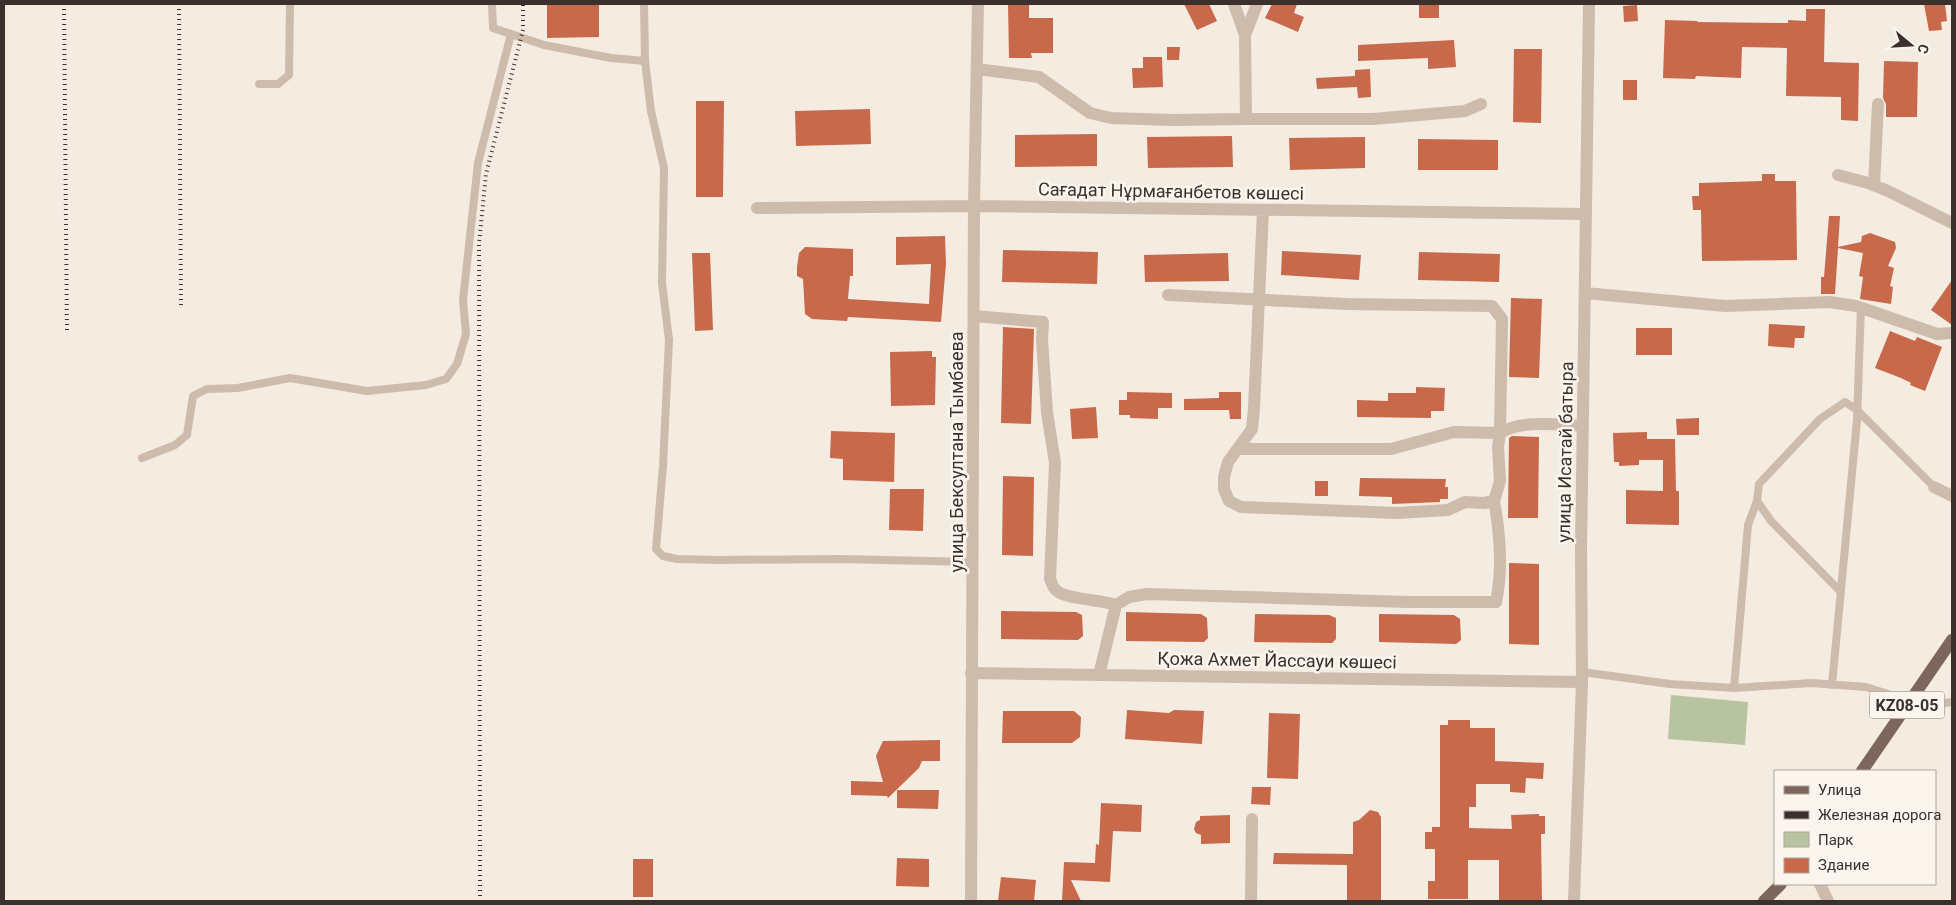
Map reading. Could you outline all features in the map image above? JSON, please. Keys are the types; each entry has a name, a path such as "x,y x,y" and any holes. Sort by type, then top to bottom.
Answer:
{"main road":[{"name":"KZ08-05","path":"1863,770 1952,640"},
{"path":"1764,901 1780,885"}],"street":[{"name":"улица Бексултана Тымбаева","path":"971,901 974,206 978,4"},
{"path":"1234,4 1244,35 1246,119"},
{"path":"1244,35 1257,4"},
{"name":"улица Исатай батыра","path":"1574,901 1582,677 1583,426 1589,4"},
{"path":"977,69 1039,77 1090,113 1111,118 1172,120 1373,119 1466,111 1481,104"},
{"path":"1874,185 1878,104"},
{"path":"1838,176 1874,185 1952,224"},
{"name":"Сағадат Нұрмағанбетов көшесі","path":"757,208 974,206 1586,214"},
{"path":"1263,210 1258,299 1257,370 1252,429 1228,462 1224,477 1224,489 1229,501 1241,507 1397,513 1448,510 1465,502 1484,503 1494,500"},
{"path":"1585,293 1725,306 1829,302 1861,307 1937,334 1952,333"},
{"path":"974,316 1043,322 1042,340 1047,412 1055,463 1050,578 1054,588 1060,593 1116,604 1129,597 1147,594 1408,602 1496,602 1500,533 1494,500 1500,481 1498,446 1500,433 1502,319 1492,306 1346,304 1168,295"},
{"path":"1238,449 1391,449 1454,432 1500,433 1509,427 1538,424 1583,426"},
{"path":"1934,487 1952,496"},
{"path":"1099,675 1116,604"},
{"name":"Қожа Ахмет Йассауи көшесі","path":"971,674 1582,677"},
{"path":"1251,901 1252,819"},
{"path":"1820,885 1828,901"}],"lane":[{"path":"260,84 278,84 289,75 290,4"},
{"path":"492,4 493,28 544,45 611,58 645,61"},
{"path":"644,4 645,61 651,111 664,168 662,283 669,340 663,466 656,549 663,556 693,559 840,559 973,562"},
{"path":"142,458 174,445 188,435 193,396 207,389 238,388 290,378 367,391 426,385 446,378 457,364 466,334 463,300 478,163 511,34"},
{"path":"1832,684 1857,410 1861,307"},
{"path":"1734,688 1748,525 1757,501 1759,484 1820,420 1845,402 1857,410 1934,487"},
{"path":"1757,501 1771,521 1840,592"},
{"path":"1582,677 1734,688 1811,683 1832,684 1866,687 1907,705 1952,702"}],"green space":[{"path":"1671,695 1748,702 1745,745 1668,739"}],"building":[{"path":"547,4 599,4 599,37 547,38"},
{"path":"1008,4 1029,4 1029,18 1053,18 1053,53 1031,53 1032,58 1009,58"},
{"path":"1184,4 1209,4 1217,21 1197,30"},
{"path":"1272,4 1297,4 1294,13 1304,17 1298,32 1265,18"},
{"path":"1419,4 1439,4 1439,18 1419,18"},
{"path":"1924,4 1945,4 1947,21 1941,22 1942,30 1929,31"},
{"path":"1637,5 1638,21 1624,22 1623,6"},
{"path":"1806,9 1825,9 1824,62 1859,63 1858,121 1841,120 1841,97 1786,96 1787,48 1742,47 1741,78 1696,76 1695,79 1663,78 1665,20 1788,23 1788,20 1806,21"},
{"path":"1454,40 1456,67 1428,69 1428,58 1358,61 1358,45"},
{"path":"1167,47 1180,47 1179,60 1167,60"},
{"path":"1514,49 1542,49 1541,123 1513,122"},
{"path":"1143,57 1162,57 1163,87 1133,88 1132,68 1143,68"},
{"path":"1884,61 1918,62 1917,117 1886,117 1886,104 1883,98"},
{"path":"1370,69 1371,97 1358,98 1357,87 1317,89 1316,78 1355,76 1355,70"},
{"path":"1623,80 1637,80 1637,100 1623,100"},
{"path":"696,101 724,101 723,197 696,197"},
{"path":"870,109 871,144 796,146 795,111"},
{"path":"1097,134 1097,166 1015,167 1015,135"},
{"path":"1232,136 1233,167 1148,168 1147,137"},
{"path":"1365,137 1365,168 1290,170 1289,138"},
{"path":"1418,139 1498,140 1498,170 1418,170"},
{"path":"1762,174 1775,174 1775,181 1796,181 1797,260 1702,261 1701,210 1693,210 1692,196 1699,196 1699,183 1762,181"},
{"path":"1829,216 1840,216 1838,247 1861,242 1862,236 1870,233 1895,242 1896,248 1888,266 1894,268 1890,286 1893,287 1891,304 1860,299 1863,277 1859,276 1863,253 1838,248 1835,294 1821,294 1821,277 1824,277"},
{"path":"945,236 946,264 941,322 848,317 847,321 812,319 805,314 803,279 797,276 797,267 799,253 805,247 853,249 853,276 850,276 848,299 929,304 931,264 896,265 896,237"},
{"path":"1003,250 1098,252 1097,284 1002,282"},
{"path":"1282,251 1361,255 1359,280 1281,275"},
{"path":"1419,252 1500,254 1499,282 1418,280"},
{"path":"692,253 710,253 713,330 695,331"},
{"path":"1228,253 1229,281 1145,282 1144,255"},
{"path":"1952,280 1952,325 1931,310"},
{"path":"1511,298 1542,299 1539,378 1509,377"},
{"path":"1769,324 1805,326 1804,338 1795,338 1794,348 1768,346"},
{"path":"1003,327 1034,329 1031,424 1001,423"},
{"path":"1636,328 1672,328 1672,355 1636,355"},
{"path":"1890,331 1915,341 1917,337 1942,347 1925,391 1910,385 1911,383 1901,378 1875,368"},
{"path":"932,351 932,357 936,357 935,405 891,406 890,352"},
{"path":"1416,387 1445,388 1444,411 1431,411 1431,418 1357,417 1357,400 1388,401 1388,393 1416,393"},
{"path":"1127,392 1172,393 1172,408 1158,408 1158,419 1130,418 1130,415 1119,415 1119,400 1127,400"},
{"path":"1219,392 1241,392 1241,419 1230,419 1229,410 1184,410 1184,399 1219,398"},
{"path":"1096,407 1098,438 1072,439 1070,409"},
{"path":"1699,418 1699,435 1677,435 1676,419"},
{"path":"831,431 895,433 894,482 843,480 843,459 830,458"},
{"path":"1647,432 1647,439 1675,439 1676,491 1679,491 1679,525 1626,524 1626,490 1663,491 1663,460 1639,460 1639,465 1619,466 1619,462 1614,462 1613,433"},
{"path":"1512,436 1539,437 1538,518 1508,518 1509,438"},
{"path":"1003,476 1034,477 1033,556 1002,555"},
{"path":"1360,478 1446,479 1445,487 1448,487 1448,499 1440,499 1440,502 1392,504 1392,497 1359,496"},
{"path":"1315,481 1328,481 1328,496 1315,496"},
{"path":"890,489 924,489 923,531 889,530"},
{"path":"1509,563 1539,564 1539,645 1509,644"},
{"path":"1001,611 1076,612 1082,615 1083,636 1078,640 1001,639"},
{"path":"1126,612 1201,614 1207,618 1208,638 1204,642 1126,641"},
{"path":"1255,614 1329,615 1336,618 1336,639 1332,643 1254,642"},
{"path":"1379,614 1454,615 1460,619 1461,640 1456,644 1379,642"},
{"path":"1127,710 1169,713 1174,710 1204,711 1202,744 1125,739"},
{"path":"1003,711 1074,711 1081,717 1080,737 1072,743 1002,743"},
{"path":"1269,713 1300,714 1298,779 1267,778"},
{"path":"1448,720 1470,720 1470,728 1495,728 1495,761 1544,763 1543,779 1526,778 1525,793 1510,792 1510,784 1476,784 1476,807 1469,807 1469,828 1512,829 1511,815 1539,814 1539,816 1545,816 1545,834 1541,834 1542,901 1499,901 1499,860 1468,860 1468,899 1428,899 1428,881 1435,881 1435,849 1425,849 1425,832 1432,832 1432,827 1440,827 1440,725 1448,725"},
{"path":"940,740 940,761 922,761 919,768 888,798 887,796 851,795 851,781 883,782 876,756 883,741"},
{"path":"1252,787 1271,787 1270,805 1251,804"},
{"path":"897,790 939,790 938,809 897,808"},
{"path":"1101,803 1142,805 1141,832 1113,831 1110,882 1071,880 1081,901 1062,901 1064,862 1095,863 1096,844 1099,845"},
{"path":"1370,810 1378,812 1381,817 1381,901 1347,901 1347,865 1273,864 1274,853 1353,854 1353,822 1359,820"},
{"path":"1230,815 1230,843 1201,844 1201,835 1196,833 1194,829 1196,822 1200,820 1200,816"},
{"path":"897,858 929,859 929,887 896,886"},
{"path":"633,859 653,859 653,897 633,897"},
{"path":"1001,877 1036,880 1034,901 998,901"}],"railway":[{"path":"64,4 67,333"},
{"path":"179,4 181,307"},
{"path":"480,901 479,244 486,174 523,30 523,4"}]}
